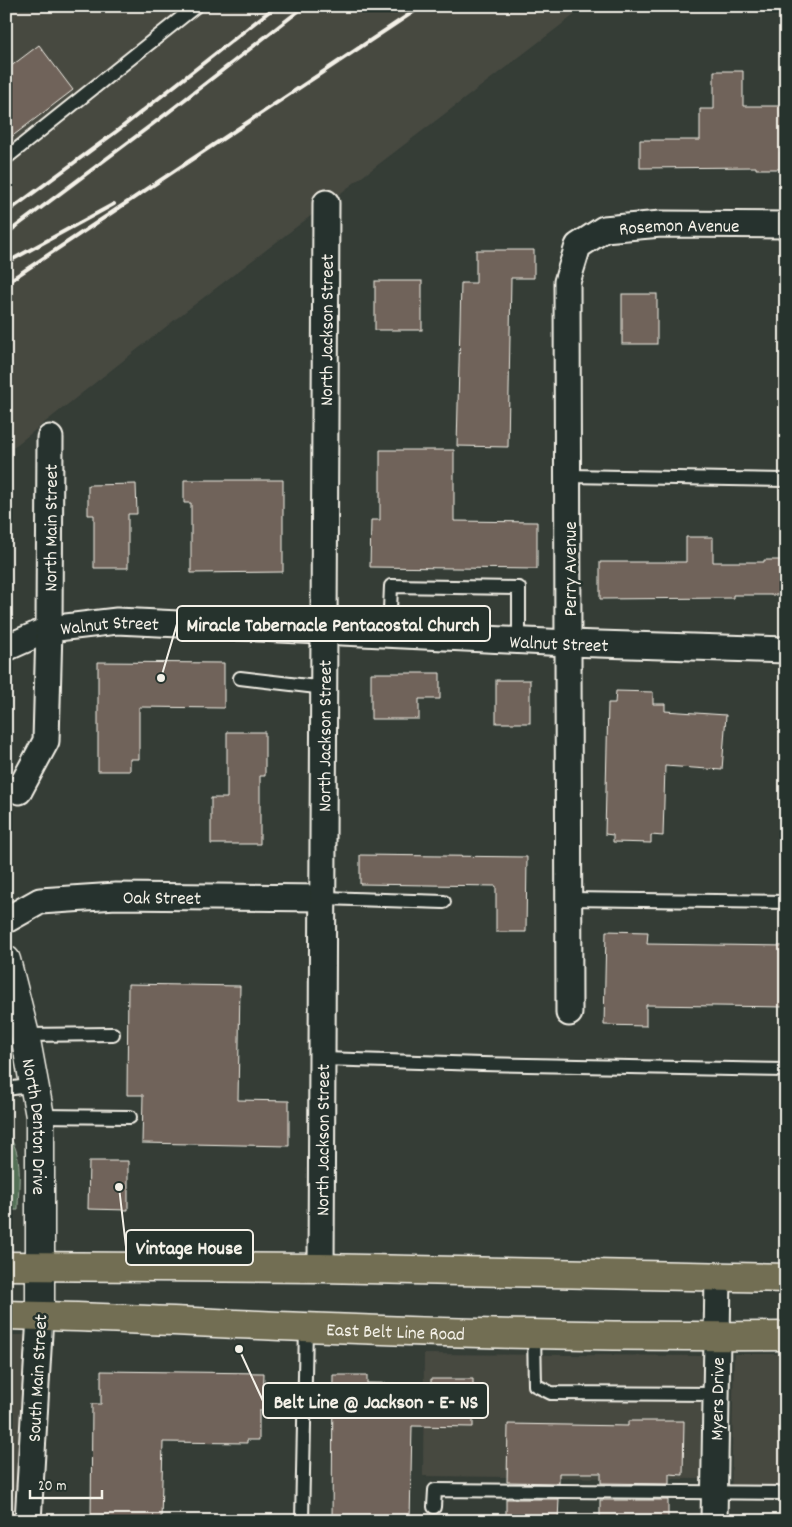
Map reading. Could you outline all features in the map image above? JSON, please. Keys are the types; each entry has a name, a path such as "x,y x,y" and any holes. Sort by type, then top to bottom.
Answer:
{"main road":[{"path":"6,1266 322,1268 786,1278"},
{"name":"East Belt Line Road","path":"6,1315 306,1327 534,1333 786,1336"}],"street":[{"name":"North Jackson Street","path":"322,1268 326,203"},
{"name":"Rosemon Avenue","path":"578,246 604,230 661,224 786,225"},
{"name":"Perry Avenue","path":"569,1013 567,282 578,246"},
{"name":"North Main Street","path":"19,791 46,741 49,629 50,438"},
{"name":"Walnut Street","path":"6,648 49,629 117,621 325,630 568,644 786,650"},
{"name":"Oak Street","path":"6,920 40,901 116,896 324,898"},
{"name":"North Denton Drive","path":"6,960 26,1035 40,1116 41,1266"},
{"name":"South Main Street","path":"28,1521 39,1350 41,1266"},
{"name":"Myers Drive","path":"714,1521 718,1277"}],"lane":[{"path":"6,158 196,6"},
{"path":"569,476 786,480"},
{"path":"390,634 391,586 519,588 519,641"},
{"path":"240,678 325,688"},
{"path":"324,898 444,902"},
{"path":"569,899 786,902"},
{"path":"26,1035 113,1034"},
{"path":"323,1059 786,1070"},
{"path":"6,1089 36,1085"},
{"path":"40,1116 130,1117"},
{"path":"302,1521 306,1327"},
{"path":"534,1333 535,1385 551,1393 716,1394"},
{"path":"434,1507 435,1490 786,1494"}],"shaded area":[{"path":"6,6 586,6 186,311 6,453"},
{"path":"6,1335 26,1335 18,1521 6,1521"},
{"path":"424,1354 702,1356 700,1479 423,1476"},
{"path":"734,1354 786,1354 786,1501 731,1500"}],"green space":[{"path":"6,1133 16,1150 18,1160 18,1210 6,1210"}],"building":[{"path":"39,45 73,90 6,141 6,70"},
{"path":"714,71 743,71 743,106 786,106 786,152 780,152 780,169 756,169 756,167 640,168 640,140 700,140 700,109 714,109"},
{"path":"476,250 534,250 534,278 511,278 508,447 457,446 461,283 476,283"},
{"path":"375,281 422,281 422,330 375,330"},
{"path":"622,294 657,294 657,344 622,344"},
{"path":"380,450 454,450 454,521 537,522 537,569 370,567 371,520 380,520"},
{"path":"184,480 283,480 283,572 191,573 191,503 184,503"},
{"path":"136,484 137,514 128,514 128,568 94,568 94,515 88,515 88,485"},
{"path":"686,537 713,537 713,562 786,560 786,595 733,595 733,598 600,599 600,562 686,562"},
{"path":"98,662 224,663 224,708 139,707 139,759 130,759 130,771 98,771"},
{"path":"371,673 440,673 440,699 419,699 419,719 371,719"},
{"path":"496,680 530,680 530,723 496,723"},
{"path":"616,691 653,692 653,704 665,704 665,711 726,715 722,770 665,766 663,836 651,835 651,843 613,842 613,835 605,834 608,703 615,703"},
{"path":"227,732 265,732 265,776 260,776 260,844 211,844 211,798 227,798"},
{"path":"360,855 527,857 526,932 496,932 496,886 360,884"},
{"path":"606,931 648,932 647,944 786,946 786,1007 646,1005 646,1026 604,1025"},
{"path":"128,984 240,986 238,1100 289,1101 289,1146 142,1143 143,1095 127,1095"},
{"path":"89,1161 128,1161 128,1210 88,1209"},
{"path":"101,1371 264,1373 263,1411 259,1411 259,1440 247,1440 247,1443 163,1442 161,1521 91,1521 92,1404 101,1404"},
{"path":"333,1375 367,1375 367,1383 431,1384 431,1379 473,1379 473,1427 412,1426 410,1521 332,1521"},
{"path":"628,1421 684,1421 683,1475 669,1474 669,1484 601,1483 601,1473 559,1473 559,1483 507,1482 508,1424 628,1426"},
{"path":"506,1499 559,1499 558,1521 506,1521"},
{"path":"600,1500 668,1500 668,1521 600,1521"}],"railway":[{"path":"6,213 117,131 276,6"},
{"path":"6,234 166,114 305,6"},
{"path":"6,283 422,6"},
{"path":"6,263 114,204"}],"place":[{"name":"Miracle Tabernacle Pentacostal Church","path":"161,678"},
{"name":"Vintage House","path":"119,1187"},
{"name":"Belt Line @ Jackson - E- NS","path":"239,1349"}]}
